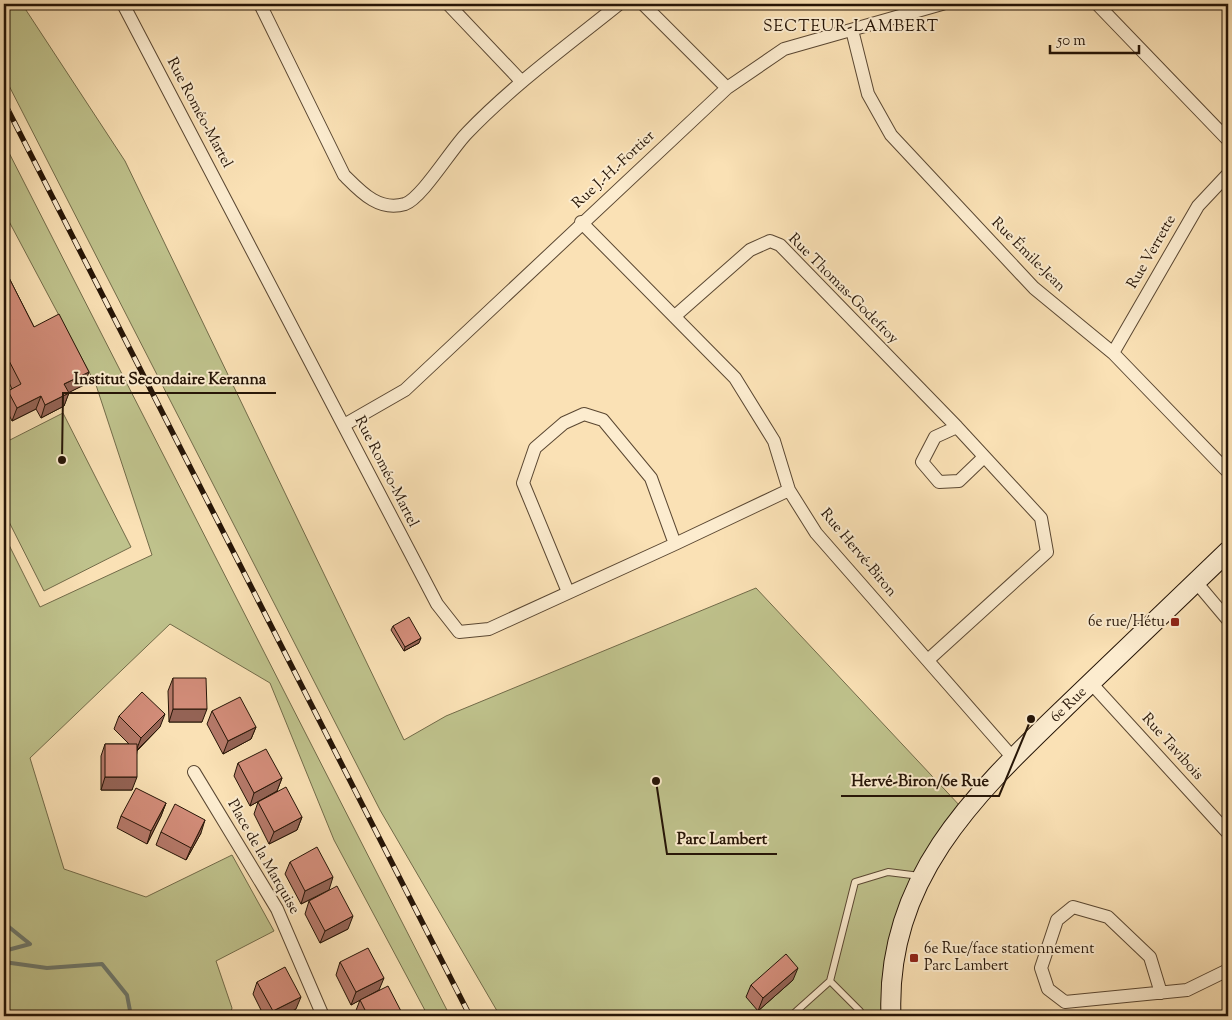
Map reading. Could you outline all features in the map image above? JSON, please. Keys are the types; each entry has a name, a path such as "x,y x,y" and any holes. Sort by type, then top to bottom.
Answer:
{"street":[{"name":"Rue Roméo-Martel","path":"123,4 437,604 459,632 489,629 789,490"},
{"path":"260,4 344,175 364,196 380,204 394,207 415,200 467,133 522,82 619,4"},
{"path":"448,4 522,82"},
{"path":"643,4 726,88"},
{"name":"Rue J.-H.-Fortier","path":"344,425 405,390 581,222 726,88 784,49 942,4"},
{"path":"1098,4 1228,140"},
{"name":"Rue Émile-Jean","path":"852,30 868,94 891,135 1034,288 1113,352 1228,472"},
{"name":"Rue Verrette","path":"1113,352 1198,206 1228,174"},
{"name":"Rue Hervé-Biron","path":"581,222 735,378 774,441 789,490 816,533 1013,758"},
{"name":"Rue Thomas-Godefroy","path":"675,316 750,250 770,241 780,245 957,427 1041,518 1047,552 928,660"},
{"path":"568,592 524,483 535,448 564,422 584,414 603,420 651,478 676,544"},
{"path":"957,427 935,437 922,462 939,482 959,480 984,456"},
{"name":"6e Rue","path":"891,1016 892,973 901,930 921,876 944,838 978,794 1013,758 1228,551"},
{"path":"1196,582 1228,620"},
{"name":"Rue Tavibois","path":"1091,683 1228,833"},
{"name":"Place de la Marquise","path":"194,772 277,909 323,1016"},
{"path":"1161,993 1150,957 1108,917 1073,907 1057,920 1041,968 1048,989 1065,1002 1161,993 1187,990 1228,970"}],"lane":[{"path":"791,1016 830,981 855,882 888,872 921,876"},
{"path":"830,981 860,1012 860,1016"}],"green space":[{"path":"4,4 22,4 125,161 404,740 446,716 756,588 961,807 893,963 899,1016 500,1016 380,810 4,76"},
{"path":"4,143 450,1016 428,1016 334,840 270,683 170,624 30,758 64,869 146,897 232,855 274,931 216,961 232,1008 230,1016 4,1016 4,535 40,607 152,555 96,385 4,212"},
{"path":"63,413 131,547 44,591 4,512 4,443"}],"building":[{"path":"4,216 9,226 4,228"},
{"path":"4,268 34,327 59,314 89,372 64,384 69,393 45,405 41,396 17,408 8,391 21,384 4,351 4,341 7,340 4,333"},
{"path":"409,617 421,638 405,647 393,626"},
{"path":"173,678 206,678 207,709 173,709"},
{"path":"142,692 165,714 141,738 119,716"},
{"path":"240,697 256,727 228,741 212,711"},
{"path":"105,744 137,744 137,777 105,777"},
{"path":"266,749 282,778 254,793 238,763"},
{"path":"286,787 302,817 274,832 258,802"},
{"path":"136,788 166,803 151,831 121,816"},
{"path":"175,804 205,820 191,848 161,832"},
{"path":"317,847 333,877 305,891 290,862"},
{"path":"337,886 353,916 325,931 309,901"},
{"path":"368,948 384,978 356,992 340,962"},
{"path":"786,954 798,968 763,998 751,985"},
{"path":"285,967 301,997 273,1011 257,982"},
{"path":"388,986 403,1015 368,1016 360,1000"}],"waterway":[{"path":"4,923 30,944 4,951"},
{"path":"4,962 47,968 102,964 127,995 131,1016"}],"railway":[{"path":"4,102 470,1016"}],"place":[{"name":"Institut Secondaire Keranna","path":"62,460"},
{"name":"6e rue/Hétu","path":"1175,622"},
{"name":"Hervé-Biron/6e Rue","path":"1031,719"},
{"name":"Parc Lambert","path":"656,781"},
{"name":"6e Rue/face stationnement Parc Lambert","path":"914,958"}],"district":[{"name":"SECTEUR-LAMBERT","path":"851,27"}]}
